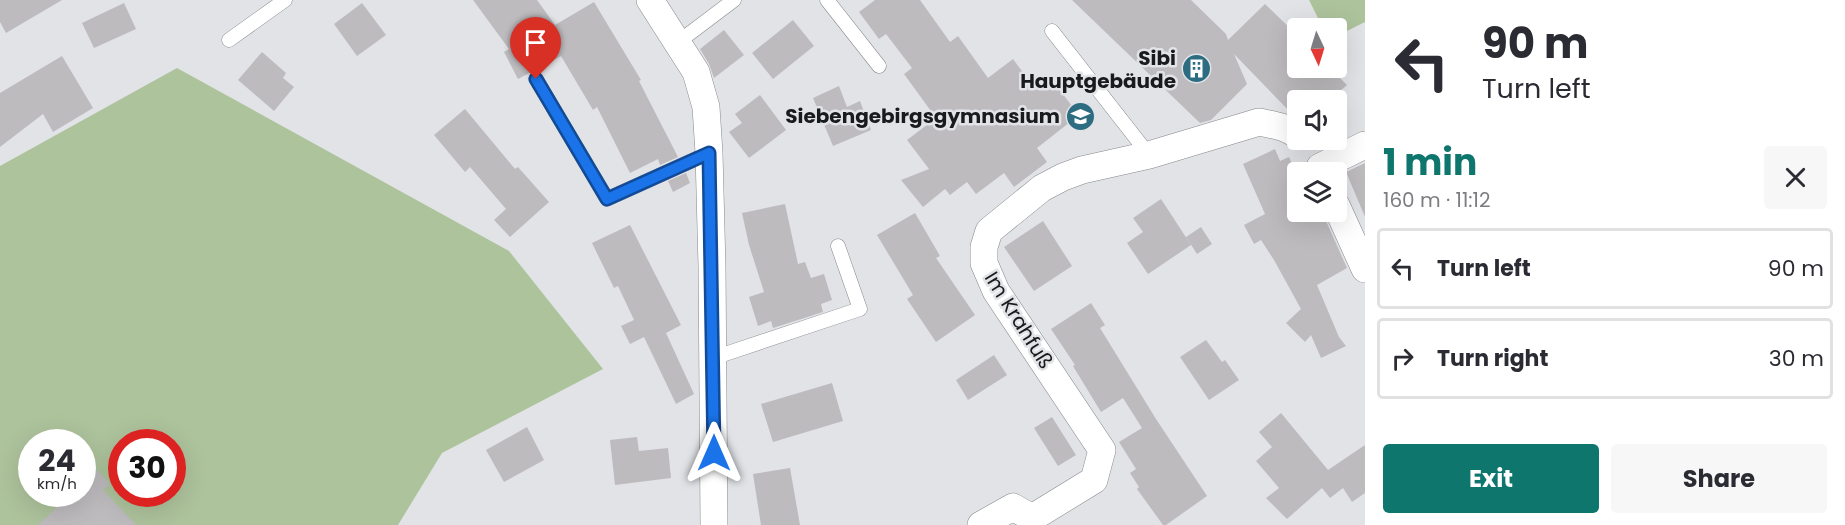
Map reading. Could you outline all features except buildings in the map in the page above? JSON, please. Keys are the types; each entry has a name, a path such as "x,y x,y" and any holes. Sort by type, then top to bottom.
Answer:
{"street":[{"path":"650,0 696,72 706,107 713,358 714,525"},
{"name":"Im Krahfuß","path":"981,525 1013,507 1032,521 1094,480 1102,450 996,291 984,263 984,247 989,231 1042,188 1082,170 1149,155 1259,122 1287,129"},
{"path":"1335,162 1365,145"},
{"path":"1344,222 1365,269"}],"lane":[{"path":"229,40 285,0"},
{"path":"677,42 734,0"},
{"path":"827,0 879,66"},
{"path":"1052,31 1149,155"},
{"path":"536,79 607,199 709,153"},
{"path":"713,358 860,309 838,246"}],"green space":[{"path":"1309,0 1365,0 1365,22 1347,31 1347,18 1318,18"},
{"path":"177,68 509,251 603,369 442,453 398,525 0,525 0,166"}],"place":[{"name":"Sibi Hauptgebäude","path":"1197,69"},
{"name":"Siebengebirgsgymnasium","path":"1081,116"}],"route":[{"path":"536,79 607,199 709,153 714,453"}]}
